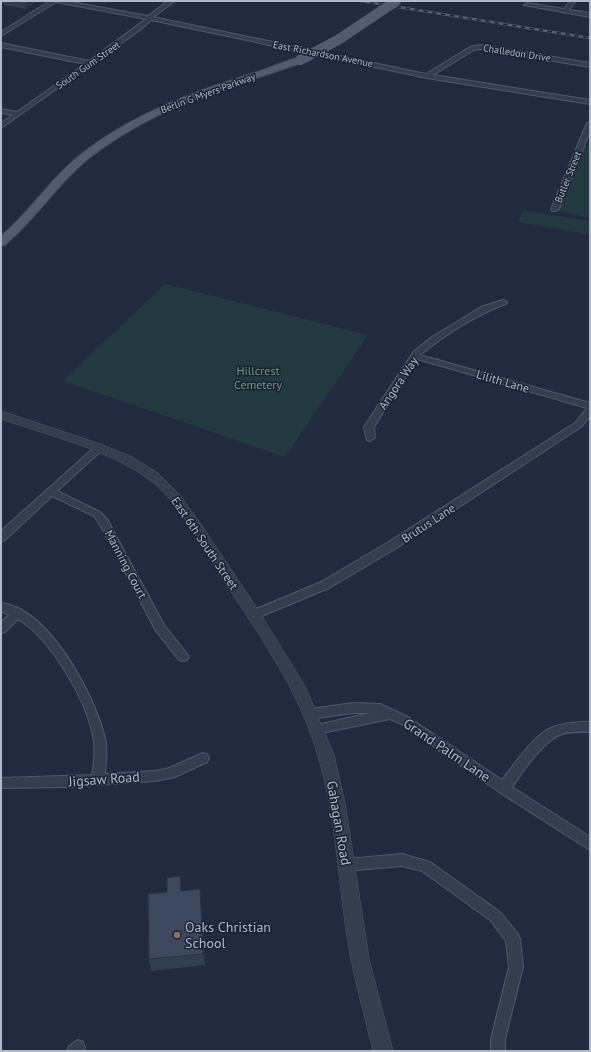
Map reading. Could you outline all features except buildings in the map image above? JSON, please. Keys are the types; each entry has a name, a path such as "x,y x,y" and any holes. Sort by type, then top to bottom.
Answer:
{"main road":[{"name":"Berlin G Myers Parkway","path":"1,242 26,219 67,173 83,158 122,131 161,110 189,98 278,69 300,60 338,40 396,1"}],"street":[{"path":"1,34 54,1"},
{"name":"East Richardson Avenue","path":"57,1 149,18 428,76 590,102"},
{"name":"South Gum Street","path":"1,126 138,29 147,22 149,18 172,1"},
{"path":"565,11 573,1"},
{"path":"526,5 590,15"},
{"path":"1,45 90,63"},
{"name":"Challedon Drive","path":"428,76 472,48 480,47 590,65"},
{"path":"1,111 18,114"},
{"name":"Butler Street","path":"555,209 590,123"},
{"path":"582,143 590,144"},
{"name":"Angora Way","path":"370,438 369,427 416,356 436,339 478,313 503,302"},
{"name":"Lilith Lane","path":"416,356 590,406"},
{"name":"Brutus Lane","path":"252,613 325,585 391,546 578,425 590,410"},
{"name":"East 6th South Street","path":"1,415 99,448 128,460 147,472 175,497 252,613"},
{"path":"1,537 99,448"},
{"name":"Manning Court","path":"51,492 97,514 103,521 160,628 183,657"},
{"path":"1,606 28,620 48,639 66,661 86,700 99,738 101,760 98,779"},
{"name":"Gahagan Road","path":"252,613 300,690 317,729 326,755 335,796 360,959 383,1051"},
{"path":"1,629 17,614"},
{"name":"Grand Palm Lane","path":"310,714 353,708 380,709 404,720 503,788 590,844"},
{"name":"Grand Palm Lane","path":"317,729 390,714"},
{"name":"Grand Palm Lane","path":"503,788 543,741 555,732 571,727 590,727"},
{"name":"Jigsaw Road","path":"1,783 59,783 171,773 203,758"},
{"path":"346,865 402,860 425,866 495,916 514,939 516,967 498,1039 498,1051"}],"green space":[{"path":"584,145 590,146 590,218 552,210"},
{"path":"523,210 590,221 590,235 518,222"},
{"name":"Hillcrest Cemetery","path":"165,284 368,335 285,457 63,381"}],"railway":[{"path":"361,1 590,38"}],"place":[{"name":"Oaks Christian School","path":"177,935"}]}
